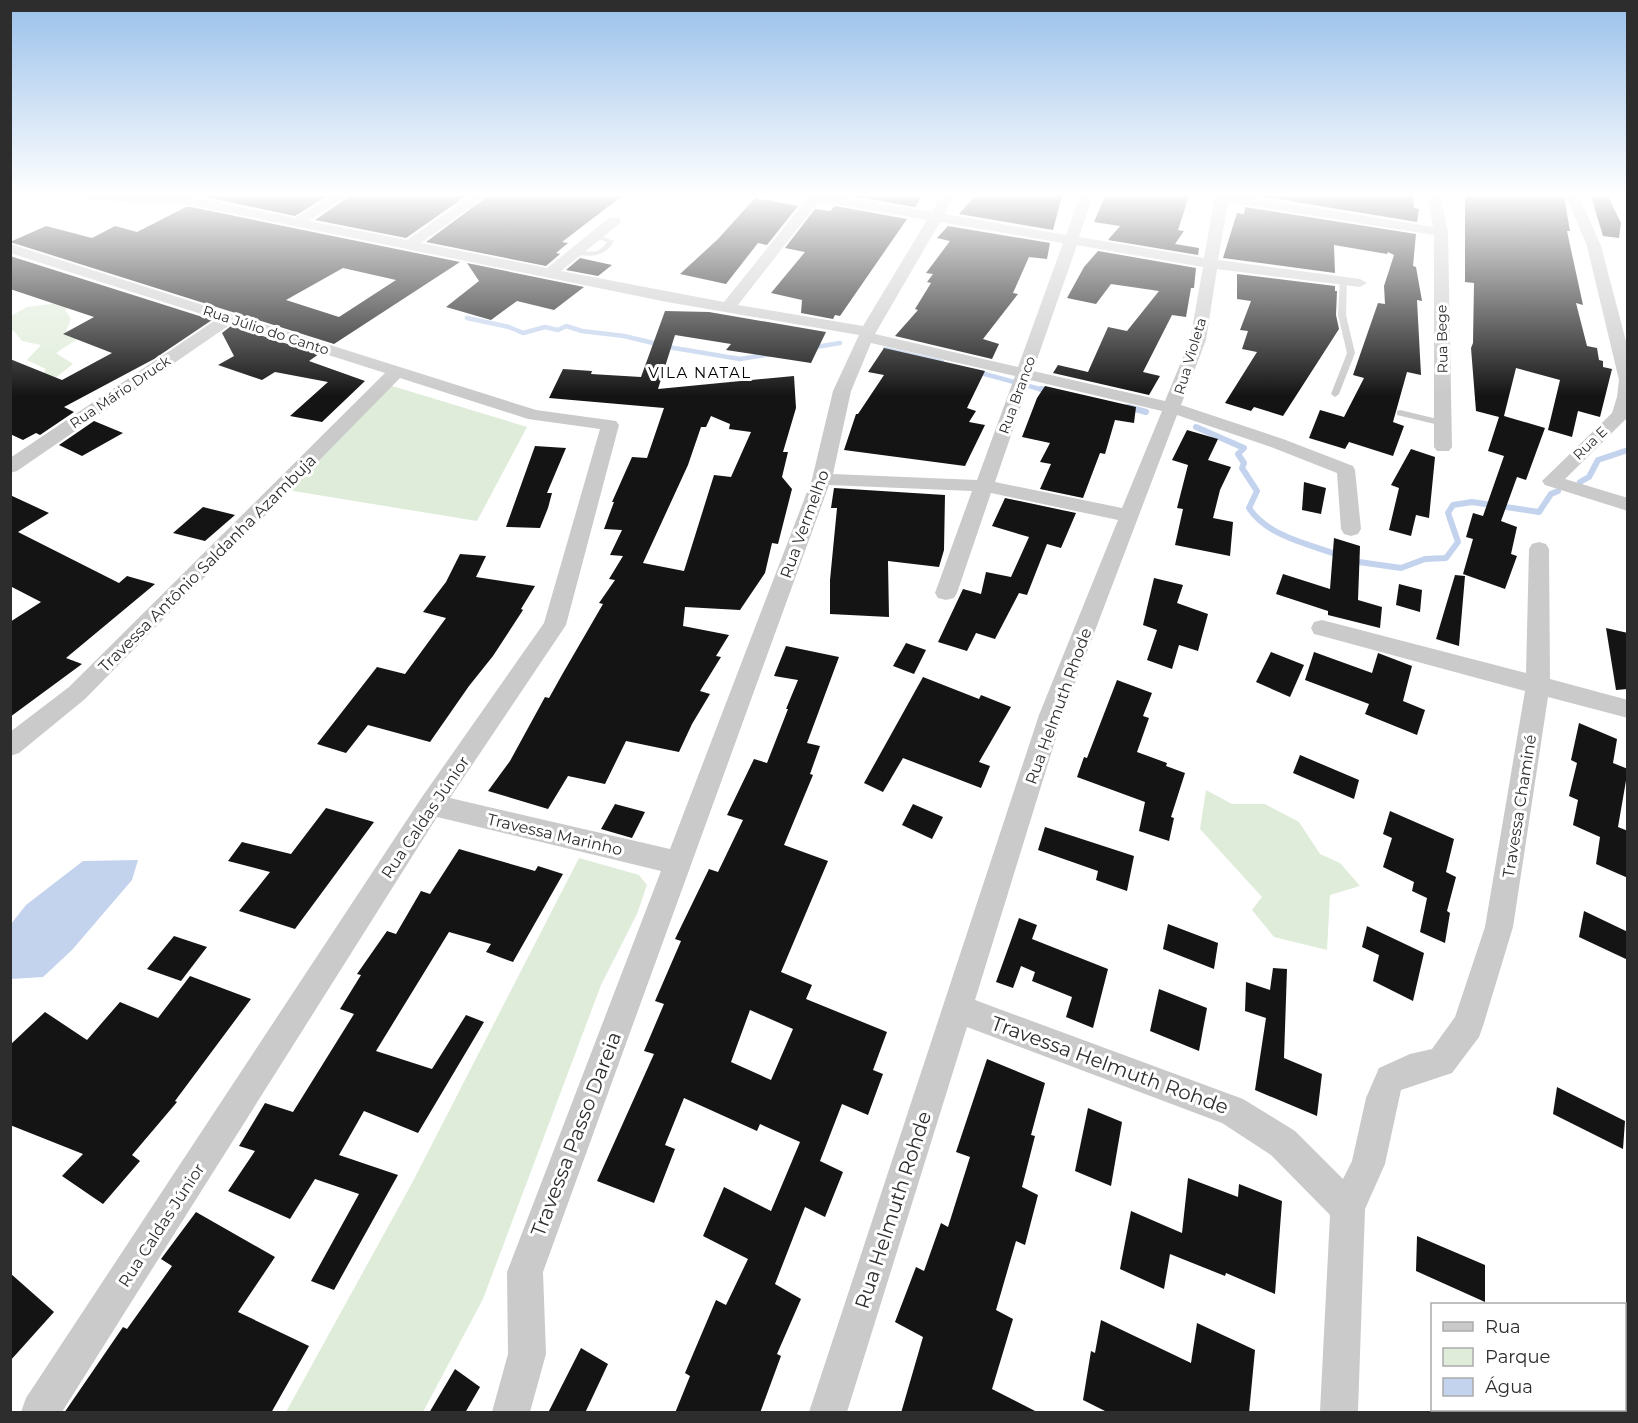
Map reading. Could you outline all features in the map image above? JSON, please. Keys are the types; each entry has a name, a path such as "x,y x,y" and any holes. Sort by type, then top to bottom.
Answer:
{"street":[{"name":"Rua Júlio do Canto","path":"55,262 351,357"},
{"path":"493,262 867,334 1024,374 1173,408 1277,443 1346,470 1351,529"},
{"path":"549,274 562,262"},
{"path":"728,307 763,262"},
{"name":"Rua Vermelho","path":"678,863 822,479 842,392 867,334 909,262"},
{"name":"Rua Branco","path":"946,593 1063,262"},
{"path":"1202,262 1360,284"},
{"name":"Rua Bege","path":"1441,262 1443,447"},
{"name":"Rua E","path":"1598,262 1627,380 1626,397 1620,415 1552,481 1628,505"},
{"name":"Rua Violeta","path":"1173,408 1198,340 1212,264"},
{"name":"Rua Mário Druck","path":"15,458 229,318"},
{"name":"Rua Caldas Júnior","path":"40,1413 431,805 555,626 610,425 534,415 351,357"},
{"name":"Travessa Antônio Saldanha Azambuja","path":"10,746 77,693 397,371"},
{"name":"Rua Helmuth Rhode","path":"957,1008 1051,715 1173,408"},
{"path":"822,479 984,486 1130,516"},
{"name":"Travessa Chaminé","path":"1348,1208 1368,1164 1382,1098 1390,1079 1410,1070 1441,1062 1468,1026 1499,927 1538,685 1539,549"},
{"path":"1322,628 1628,709"},
{"name":"Travessa Marinho","path":"431,805 678,863"},
{"name":"Travessa Passo Dareia","path":"511,1413 527,1354 525,1272 678,863"},
{"name":"Travessa Helmuth Rohde","path":"957,1008 1232,1110 1283,1143 1348,1208"},
{"name":"Rua Helmuth Rohde","path":"828,1413 957,1008"},
{"path":"1339,1413 1348,1208"}],"lane":[{"path":"1335,394 1351,353 1342,315 1343,281"},
{"path":"1400,413 1443,423"}],"green space":[{"path":"66,299 72,304 65,310 71,319 66,332 80,337 56,353 73,364 55,378 42,378 46,369 27,360 41,345 22,341 11,330 11,316 27,307 52,304"},
{"path":"389,385 527,427 477,521 287,490"},
{"path":"1206,790 1232,804 1265,804 1299,822 1320,854 1340,863 1360,886 1330,895 1327,950 1274,937 1252,910 1262,897 1200,829"},
{"path":"579,858 639,875 647,885 637,914 601,985 483,1299 423,1412 286,1412 411,1185"}],"water":[{"path":"138,860 132,880 72,950 43,977 11,979 11,924 26,905 83,861"}],"building":[{"path":"10,262 30,262 212,320 154,359 64,407 74,412 40,435 36,433 23,440 10,434 10,359 62,380 112,353 63,334 94,317 10,289"},
{"path":"75,262 459,262 334,344","holes":["343,268 396,280 339,317 286,300"]},
{"path":"528,262 550,262 546,266"},
{"path":"575,262 612,265 598,276 566,270"},
{"path":"693,262 743,262 726,284 680,274"},
{"path":"796,262 877,262 840,316 835,315 833,319 801,313 802,300 771,293"},
{"path":"934,262 1027,262 1013,293 1018,294 983,339 999,344 992,359 895,336 918,310 915,309 931,283 927,282 933,274 926,273"},
{"path":"1088,262 1164,262 1196,268 1194,288 1191,288 1186,317 1172,315 1143,372 1160,376 1149,395 1053,373 1058,365 1088,372 1108,327 1127,331 1159,291 1111,284 1096,304 1067,298"},
{"path":"1256,262 1335,262 1335,273"},
{"path":"1392,262 1413,262 1422,301 1417,300 1421,375 1407,372 1393,422 1404,426 1393,456 1349,442 1345,449 1309,438 1320,410 1344,417 1364,378 1353,375 1378,303 1385,304 1384,286"},
{"path":"1465,262 1574,262 1583,305 1576,303 1587,346 1597,348 1599,360 1603,361 1603,367 1612,369 1600,417 1578,411 1572,437 1548,430 1560,380 1516,368 1504,416 1545,428 1526,480 1517,477 1501,521 1517,527 1511,554 1517,556 1505,589 1463,574 1473,539 1466,537 1473,513 1483,516 1504,456 1488,451 1499,417 1476,411 1471,348 1474,283 1465,282"},
{"path":"467,263 584,287 554,310 517,301 491,320 446,307 479,281"},
{"path":"1237,274 1335,286 1335,291 1337,291 1336,315 1339,329 1283,416 1254,407 1251,411 1225,403 1257,352 1242,349 1248,331 1240,330 1251,301 1237,299"},
{"path":"665,311 709,312 826,332 811,363 726,350 731,344 675,335 658,389 794,376 796,408 783,452 788,452 782,477 792,489 778,544 772,543 765,573 740,610 685,607 683,626 729,635 716,656 721,657 700,691 710,694 679,752 626,741 605,784 568,776 548,809 488,791 510,761 545,697 549,698 603,604 599,603 615,580 609,579 623,556 610,555 622,530 604,529 614,502 612,502 632,457 647,458 664,408 549,398 563,369 592,371 591,374 641,377","holes":["711,416 730,424 729,429 751,432 731,477 714,475 684,571 643,563 688,465 701,427 706,427"]},
{"path":"231,326 319,354 309,361 365,381 322,422 290,416 328,382 275,372 262,380 218,365 234,356 222,333"},
{"path":"884,348 985,371 967,408 976,411 969,422 985,425 965,466 844,450 856,414 884,375 868,372"},
{"path":"1045,386 1136,407 1134,423 1115,420 1105,454 1100,453 1083,498 1040,489 1051,464 1040,462 1050,443 1022,437 1037,398"},
{"path":"94,421 123,433 82,456 59,445"},
{"path":"1187,430 1218,439 1208,460 1231,467 1220,490 1213,518 1233,522 1230,556 1175,545 1183,509 1177,508 1188,465 1172,460"},
{"path":"535,446 566,448 547,493 552,493 548,508 540,528 506,527"},
{"path":"1411,449 1435,457 1429,518 1416,515 1411,536 1389,530 1399,488 1391,485"},
{"path":"1304,482 1326,488 1321,514 1302,510"},
{"path":"834,488 945,495 944,550 939,567 888,561 889,617 830,614 830,580 837,508 831,508"},
{"path":"10,495 49,513 18,532 119,583 127,576 155,584 66,658 82,664 10,717 10,622 41,602 10,586"},
{"path":"1005,498 1076,513 1061,548 1047,544 1027,595 1019,593 995,639 976,633 967,651 938,642 963,589 981,594 986,572 1011,577 1029,537 992,526"},
{"path":"203,507 235,515 205,541 173,533"},
{"path":"1334,538 1360,546 1358,600 1382,607 1380,628 1328,615 1328,611 1276,594 1283,574 1330,589"},
{"path":"460,554 486,556 476,577 535,586 521,609 523,610 493,656 430,742 368,725 346,753 317,744 377,667 405,674 446,618 423,612 446,582"},
{"path":"1455,575 1465,576 1459,646 1436,639"},
{"path":"1154,578 1183,585 1177,603 1208,614 1198,651 1179,645 1172,669 1147,660 1157,630 1143,625"},
{"path":"1399,584 1422,590 1420,612 1396,605"},
{"path":"1606,628 1628,633 1628,689 1616,690"},
{"path":"906,643 926,650 914,674 893,666"},
{"path":"786,646 839,657 807,743 820,746 810,774 813,775 784,845 828,861 781,972 812,985 806,999 887,1032 873,1070 883,1074 868,1115 842,1104 820,1161 843,1172 825,1217 805,1207 775,1284 801,1299 777,1354 781,1356 760,1413 675,1413 690,1376 685,1373 716,1300 726,1305 748,1259 703,1236 724,1187 771,1211 800,1142 760,1124 757,1131 684,1098 665,1145 675,1149 654,1203 597,1181 654,1054 644,1051 664,1004 655,1001 681,941 675,939 709,869 718,872 743,820 727,815 754,759 767,763 798,680 774,676","holes":["750,1010 793,1029 771,1080 731,1062"]},
{"path":"1271,652 1304,665 1290,697 1256,682"},
{"path":"1314,652 1372,673 1378,653 1412,666 1403,701 1425,710 1417,735 1365,714 1369,704 1305,680"},
{"path":"923,677 979,699 981,695 1011,707 979,762 990,766 981,788 903,758 883,792 864,783"},
{"path":"1117,680 1152,693 1143,716 1149,718 1137,752 1167,763 1166,766 1185,773 1171,817 1174,818 1169,841 1139,831 1145,802 1077,777 1084,757 1087,758"},
{"path":"1579,723 1617,739 1613,763 1628,769 1618,827 1628,831 1628,878 1596,864 1600,837 1573,825 1578,800 1569,796 1577,763 1571,760"},
{"path":"1300,755 1359,780 1354,799 1293,773"},
{"path":"615,804 645,812 632,838 601,829"},
{"path":"913,804 943,817 932,839 902,825"},
{"path":"326,808 374,822 295,929 239,911 270,872 228,861 242,842 291,854"},
{"path":"1390,811 1454,839 1446,872 1456,877 1447,911 1450,913 1445,943 1420,932 1427,898 1412,891 1414,882 1383,867 1392,838 1383,834"},
{"path":"1045,827 1134,856 1127,891 1096,880 1098,871 1038,850"},
{"path":"459,849 535,871 538,866 563,874 513,962 486,952 491,944 449,932 376,1051 432,1069 466,1015 484,1022 418,1133 364,1111 339,1155 398,1175 334,1290 311,1281 359,1194 315,1179 290,1219 228,1191 255,1151 239,1146 265,1103 293,1112 354,1014 340,1009 361,975 357,974 387,931 396,934 421,891 430,894"},
{"path":"1584,911 1628,932 1628,960 1579,937"},
{"path":"1019,918 1037,925 1032,939 1108,969 1093,1028 1066,1017 1072,997 1032,981 1035,972 1021,966 1013,988 996,982"},
{"path":"1168,924 1218,943 1214,969 1163,949"},
{"path":"1367,926 1424,953 1413,1001 1373,981 1379,955 1362,947"},
{"path":"174,936 207,947 181,981 147,969"},
{"path":"1273,968 1287,969 1284,1058 1322,1074 1317,1116 1255,1090 1266,1018 1245,1011 1246,982 1270,990"},
{"path":"190,976 251,999 175,1101 177,1102 132,1155 140,1161 103,1204 62,1176 83,1154 10,1125 10,1045 45,1012 87,1040 120,1002 158,1018"},
{"path":"1159,989 1207,1008 1199,1051 1150,1031"},
{"path":"987,1059 1045,1083 1031,1135 1035,1136 1022,1187 1038,1195 1025,1245 1016,1241 996,1310 1013,1319 992,1389 1039,1413 901,1413 923,1337 895,1322 916,1267 924,1271 941,1223 948,1227 970,1157 956,1152"},
{"path":"1557,1087 1625,1121 1623,1149 1553,1114"},
{"path":"1088,1108 1122,1122 1111,1186 1075,1171"},
{"path":"1188,1178 1238,1197 1239,1184 1282,1201 1275,1294 1226,1273 1225,1276 1170,1254 1164,1289 1120,1269 1131,1211 1182,1233"},
{"path":"196,1212 275,1257 238,1312 309,1346 271,1413 64,1413 123,1327 127,1329 172,1266 161,1259"},
{"path":"1417,1236 1485,1265 1485,1302 1416,1271"},
{"path":"10,1273 54,1312 10,1361"},
{"path":"1101,1320 1191,1363 1197,1323 1255,1350 1249,1413 1109,1413 1083,1400 1091,1351 1095,1353"},
{"path":"581,1348 608,1364 585,1413 548,1413"},
{"path":"455,1369 480,1387 465,1413 429,1413"}],"waterway":[{"path":"467,318 509,327 523,333 545,327 558,330 566,326 582,331 624,336 674,348 740,359 772,354"},
{"path":"810,348 840,343"},
{"path":"885,349 942,362"},
{"path":"974,371 1047,391"},
{"path":"1041,389 1052,392"},
{"path":"1128,407 1146,412"},
{"path":"1196,427 1244,448 1238,454 1244,463 1242,468 1257,491 1249,508 1257,518 1278,533 1341,556"},
{"path":"1580,482 1589,477 1598,460 1628,450"},
{"path":"1352,561 1401,568 1425,559 1446,558 1458,542 1448,513 1453,505 1472,502 1539,512 1551,494 1558,491"}],"district":[{"name":"VILA NATAL","path":"700,373"}]}
